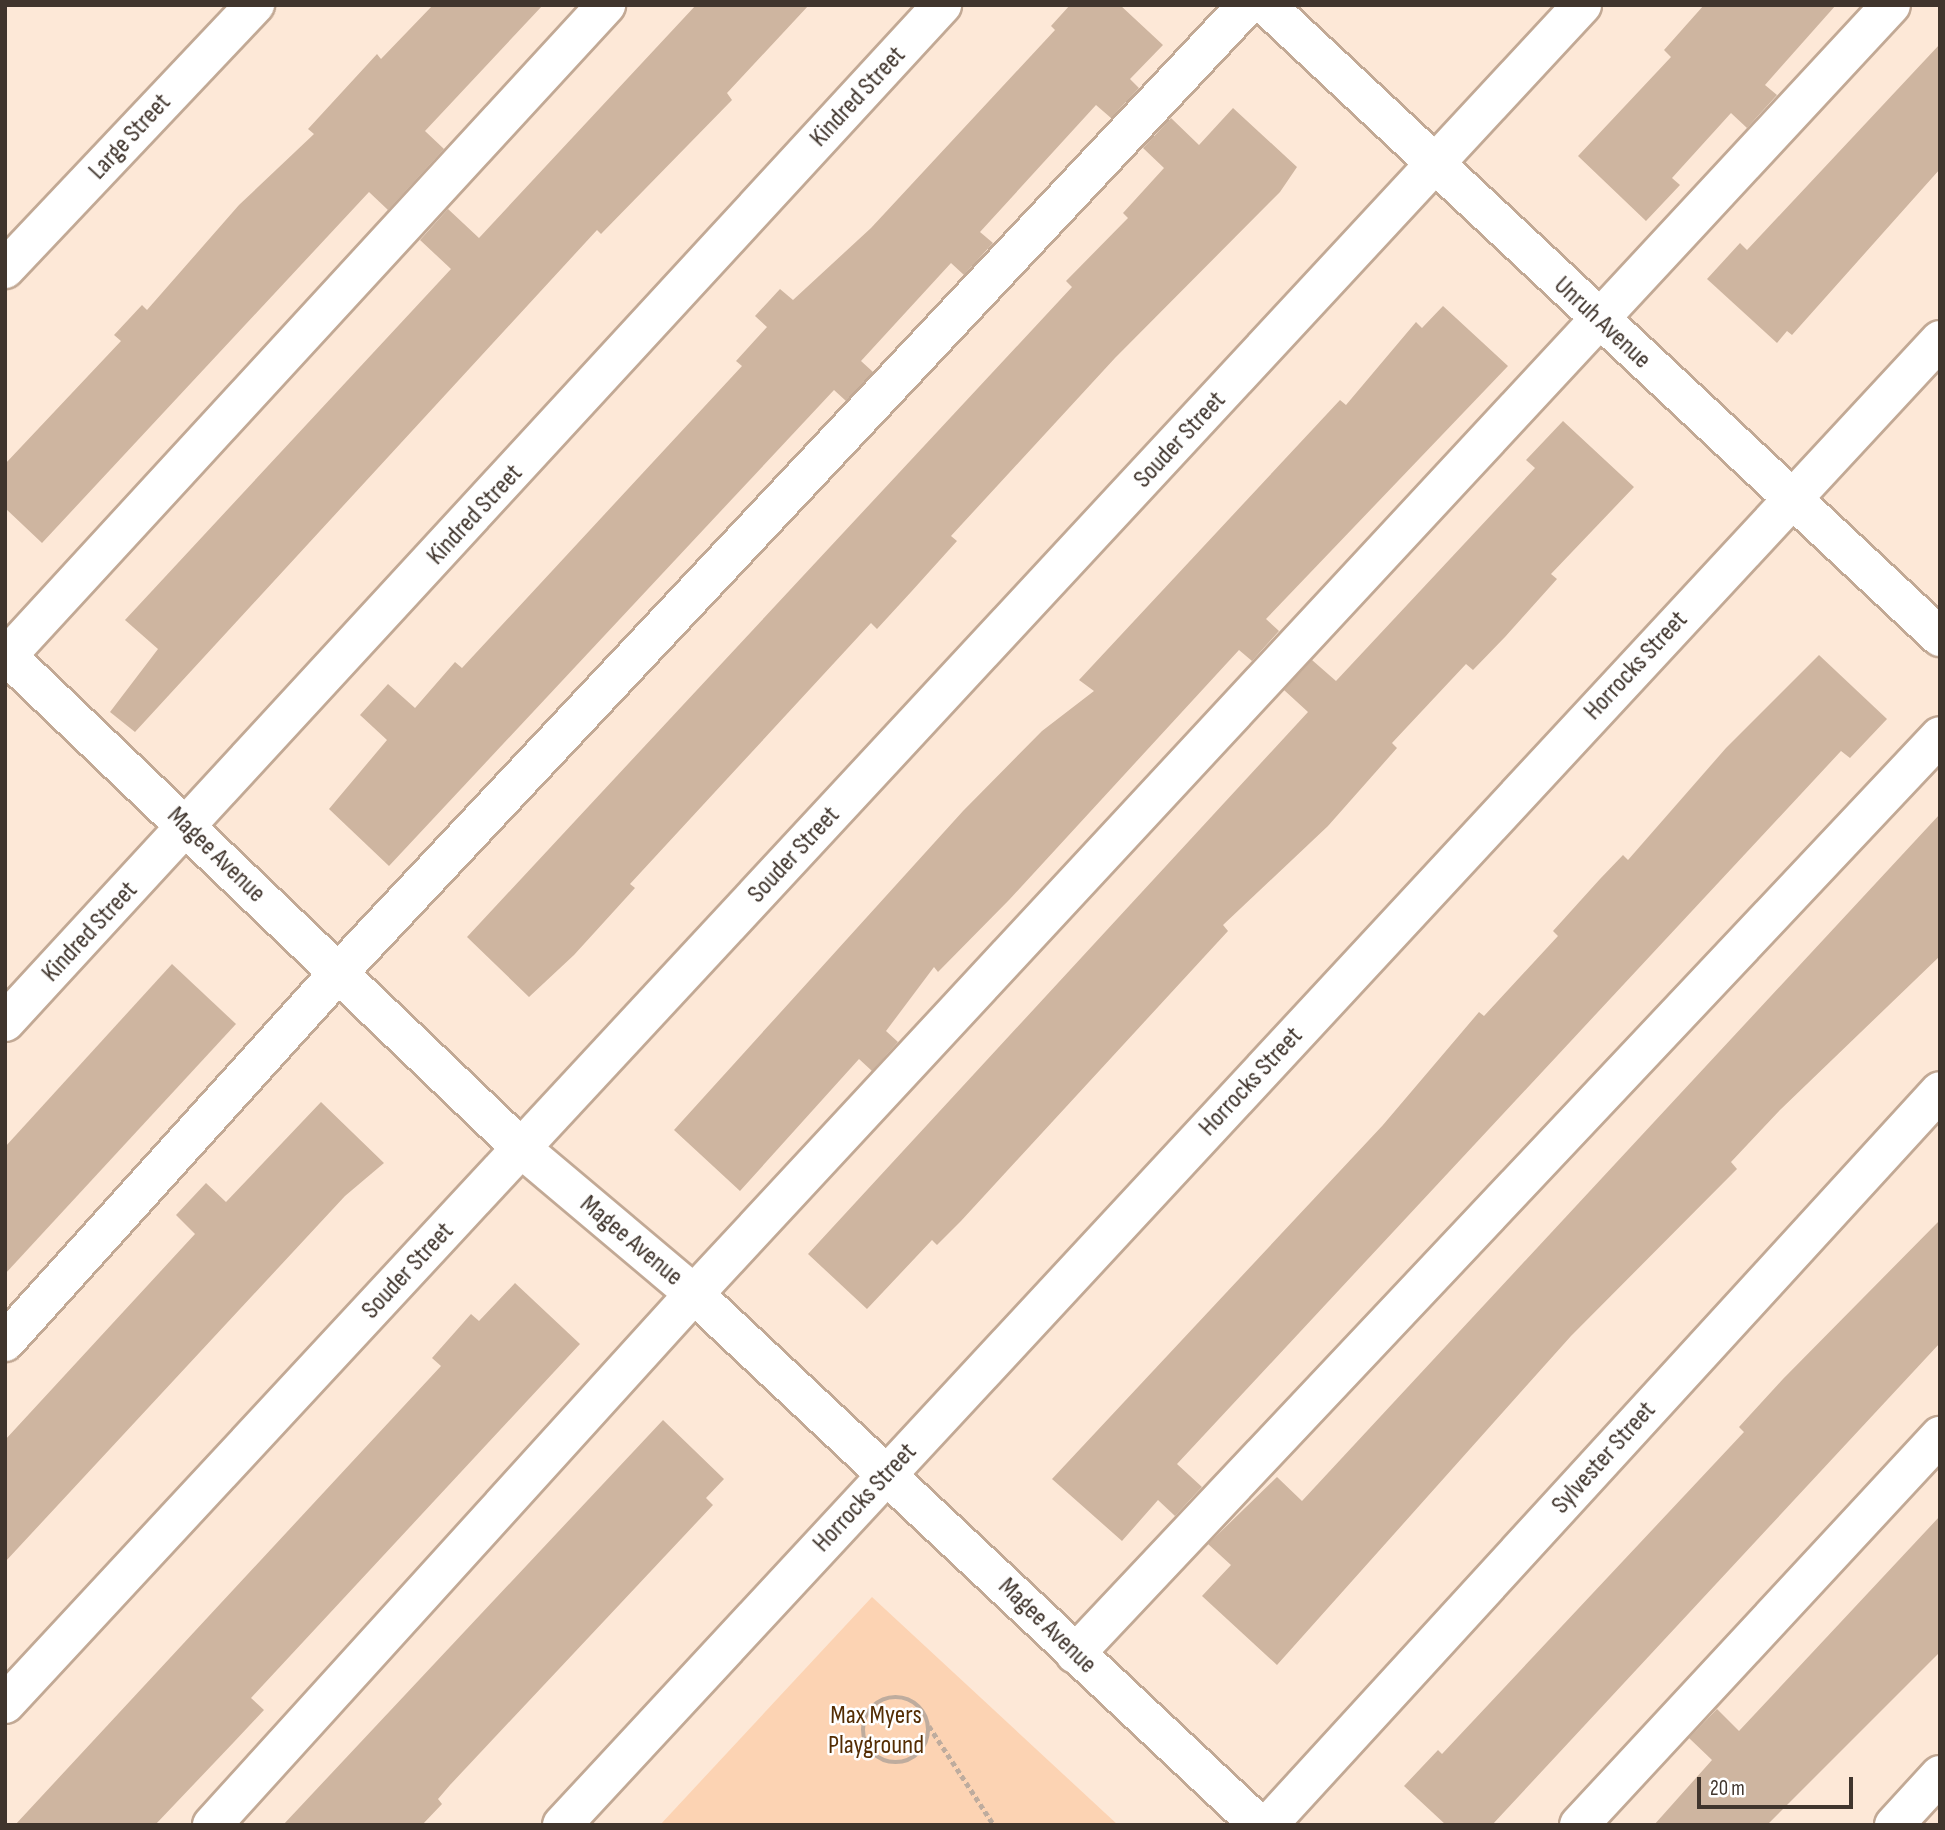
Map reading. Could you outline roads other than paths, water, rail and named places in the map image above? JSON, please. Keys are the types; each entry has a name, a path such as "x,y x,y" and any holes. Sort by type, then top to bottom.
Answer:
{"street":[{"name":"Large Street","path":"5,269 255,5"},
{"path":"6,655 606,5"},
{"name":"Kindred Street","path":"5,1022 187,828 942,5"},
{"path":"5,1342 340,972 1247,5"},
{"name":"Unruh Avenue","path":"1266,5 1598,321 1940,638"},
{"name":"Souder Street","path":"5,1704 1582,5"},
{"path":"212,1825 694,1294 1891,5"},
{"name":"Horrocks Street","path":"562,1825 1940,340"},
{"name":"Magee Avenue","path":"6,655 522,1149 694,1294 1259,1825"},
{"path":"1075,1654 1940,736"},
{"name":"Sylvester Street","path":"1268,1825 1940,1091"},
{"path":"1580,1825 1940,1436"},
{"path":"1894,1825 1940,1775"}],"park label":[{"name":"Max Myers Playground","path":"876,1731"}]}
